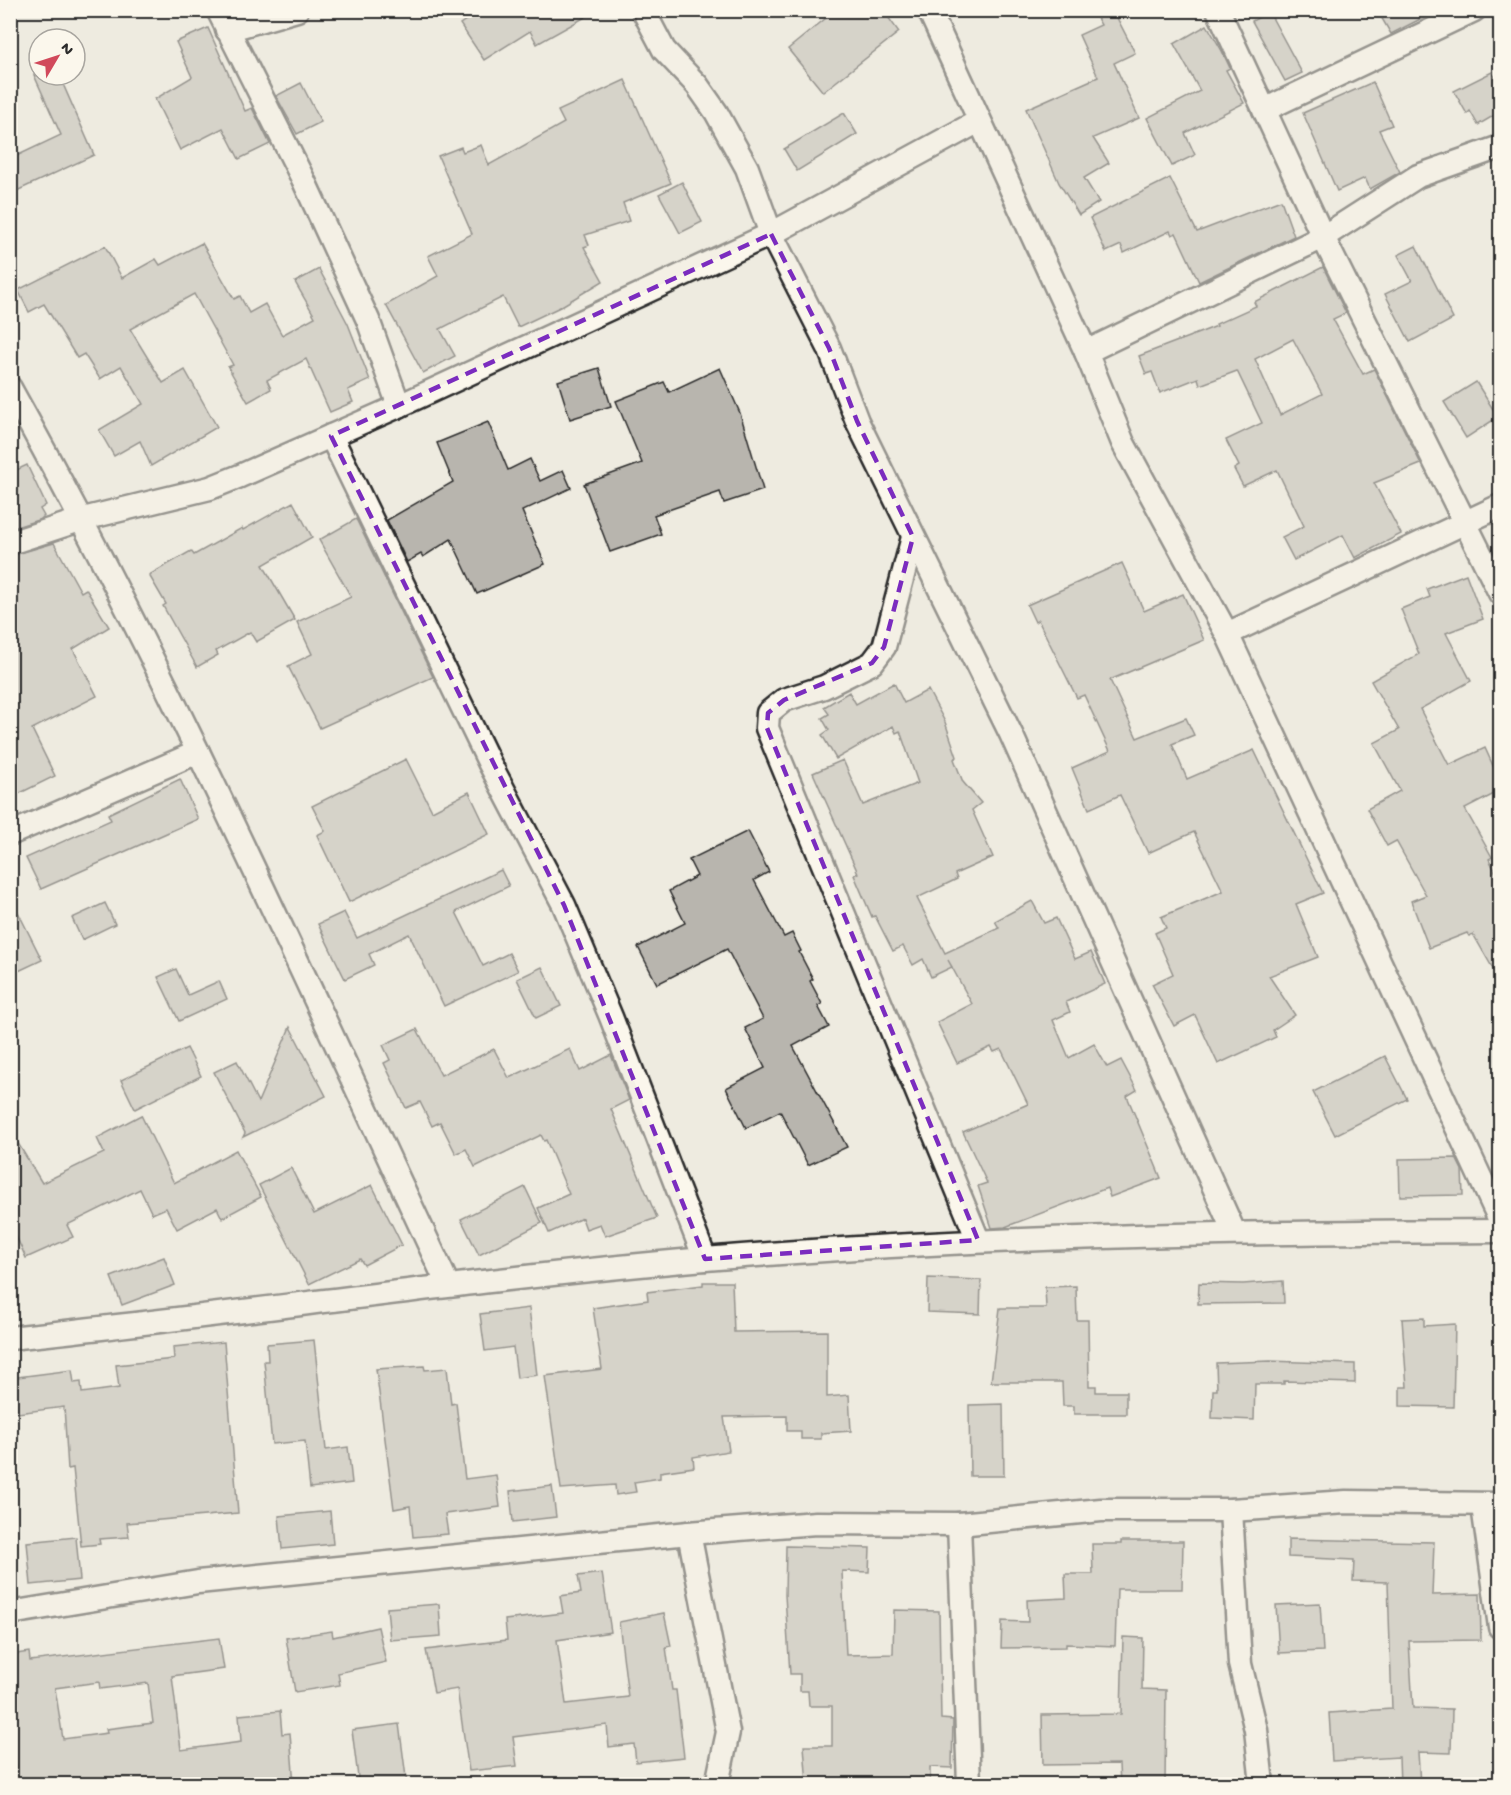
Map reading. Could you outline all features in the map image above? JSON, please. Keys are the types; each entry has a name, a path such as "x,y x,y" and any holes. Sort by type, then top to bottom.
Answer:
{"street":[{"path":"297,10 222,20 303,179 368,320 399,406"},
{"path":"643,10 664,50 717,112 747,168 771,234 829,348 857,421 1011,734 1234,1232"},
{"path":"929,10 1086,352 1124,443 1227,634 1500,1220"},
{"path":"1218,10 1323,237 1500,593"},
{"path":"1264,110 1474,10"},
{"path":"10,543 83,519 210,488 331,436 771,234 979,121"},
{"path":"1086,352 1323,237 1418,176 1500,147"},
{"path":"10,388 83,519 198,752 448,1285"},
{"path":"331,436 490,764 564,904 705,1259"},
{"path":"1227,634 1500,506"},
{"path":"913,537 884,647 872,663 824,687 784,700 768,713 767,728 978,1240"},
{"path":"10,834 198,752"},
{"path":"10,1338 448,1285 705,1259 978,1240 1234,1232 1500,1231"},
{"path":"10,1613 198,1582 689,1533 816,1524 959,1524 1101,1510 1231,1510 1346,1502 1492,1505 1500,1627"},
{"path":"1231,1510 1240,1664 1256,1730 1262,1785"},
{"path":"959,1524 969,1785"},
{"path":"689,1533 728,1732 717,1785"}],"highlighted area":[{"path":"771,234 829,348 857,421 913,537 884,647 872,663 784,700 768,713 767,728 978,1240 705,1259 564,905 331,436"}],"building":[{"path":"481,10 598,10 537,44 530,31 484,60 460,24"},
{"path":"836,10 883,10 899,32 823,92 788,49"},
{"path":"1113,10 1135,53 1114,63 1139,118 1093,138 1109,163 1084,178 1099,202 1079,215 1059,183 1026,109 1098,77 1079,35 1101,25 1097,18"},
{"path":"1377,10 1438,10 1391,34"},
{"path":"1269,12 1302,73 1285,81 1252,21"},
{"path":"1207,25 1222,51 1230,68 1226,70 1244,103 1185,133 1195,155 1172,166 1147,118 1200,91 1174,44"},
{"path":"208,28 245,111 252,108 270,144 239,159 223,128 180,150 155,99 192,77 176,42"},
{"path":"1492,72 1500,86 1500,112 1478,125 1470,111 1467,114 1454,91"},
{"path":"625,80 671,183 623,203 629,221 585,235 589,245 584,247 603,281 560,307 518,327 503,297 440,329 455,356 423,373 386,305 438,276 428,256 472,234 438,156 461,147 463,152 481,145 489,165 564,123 558,111"},
{"path":"1373,82 1392,125 1379,130 1400,172 1370,189 1365,178 1337,191 1303,113"},
{"path":"301,83 321,122 297,134 276,96"},
{"path":"39,87 64,87 94,155 10,194 10,159 61,135"},
{"path":"844,113 857,134 797,171 784,149"},
{"path":"1170,178 1197,232 1281,200 1294,236 1199,282 1176,233 1172,235 1170,231 1124,253 1121,245 1106,252 1090,218"},
{"path":"682,182 702,222 680,233 659,194"},
{"path":"202,243 234,299 240,296 249,313 265,304 282,335 315,317 295,282 319,269 348,324 370,380 348,390 353,402 330,412 306,359 267,380 271,389 248,402 228,367 233,365 194,294 130,329 163,383 185,370 217,427 151,466 140,441 114,456 99,430 143,404 121,366 100,379 84,354 77,358 44,304 29,312 18,290 105,246 122,278 156,259 160,265"},
{"path":"1416,246 1453,319 1410,342 1385,294 1412,281 1398,255"},
{"path":"1323,267 1346,313 1333,319 1363,374 1374,369 1421,464 1374,483 1401,534 1355,558 1343,535 1294,560 1282,537 1304,526 1277,470 1243,486 1234,469 1239,466 1226,440 1262,423 1237,371 1200,385 1198,378 1160,393 1152,372 1146,374 1139,356 1217,326 1216,324 1256,306 1254,302","holes":["1293,339 1322,394 1280,415 1255,359"]},
{"path":"599,368 611,406 570,419 558,381"},
{"path":"720,368 740,413 763,490 724,503 720,492 654,515 661,534 610,552 584,484 642,463 616,401 664,382 669,392"},
{"path":"1476,382 1498,417 1466,438 1444,402"},
{"path":"488,422 508,470 530,459 540,481 563,470 571,488 522,511 545,564 477,594 451,539 423,557 421,554 407,562 387,520 453,482 437,443"},
{"path":"27,465 46,505 40,509 44,516 10,529 10,473"},
{"path":"293,502 312,537 263,565 295,620 256,642 250,632 216,651 218,655 197,667 163,606 166,604 149,575 191,551 194,555"},
{"path":"356,519 433,677 320,728 288,666 312,654 297,622 351,597 319,540"},
{"path":"54,543 81,592 86,589 109,627 73,649 97,696 32,729 55,776 10,798 10,556"},
{"path":"1122,563 1144,611 1183,594 1204,640 1110,680 1137,738 1186,718 1194,735 1172,744 1187,779 1254,750 1323,893 1296,904 1318,957 1269,976 1295,1015 1273,1030 1276,1037 1218,1064 1195,1015 1174,1026 1152,984 1173,974 1155,933 1166,928 1161,917 1223,891 1194,832 1148,853 1120,795 1089,809 1072,768 1110,751 1084,695 1077,698 1038,620 1035,622 1027,605"},
{"path":"1466,574 1483,619 1446,633 1471,681 1420,709 1449,765 1485,748 1500,781 1500,791 1465,809 1492,857 1489,859 1500,881 1500,981 1473,934 1469,936 1467,933 1429,948 1411,901 1426,895 1396,841 1387,846 1367,809 1400,791 1374,743 1399,730 1371,681 1419,654 1401,609 1430,597 1427,589"},
{"path":"894,683 904,703 928,690 945,722 957,757 954,759 963,782 981,803 972,810 993,857 955,874 957,879 917,898 945,953 999,928 995,921 1032,901 1044,923 1056,918 1075,959 1091,952 1105,984 1066,1002 1070,1012 1053,1020 1069,1058 1094,1044 1107,1067 1121,1060 1137,1090 1127,1096 1161,1178 1110,1197 1107,1188 1005,1227 992,1228 978,1186 987,1183 963,1132 1028,1104 1001,1049 994,1052 991,1047 957,1063 937,1022 972,1004 952,967 931,977 923,959 913,965 903,946 893,951 875,916 872,917 854,875 858,873 813,773 843,760 863,805 918,783 900,731 896,733 893,726 836,759 822,735 829,730 822,718 829,714 824,707 849,692 856,704"},
{"path":"406,759 432,811 469,792 489,834 349,902 317,835 325,831 312,806"},
{"path":"180,779 198,819 41,889 26,858 111,820 108,814"},
{"path":"748,831 769,872 754,880 784,937 792,933 813,979 810,981 822,1004 818,1006 829,1027 793,1046 847,1147 808,1165 780,1111 746,1128 726,1088 765,1068 745,1028 763,1019 727,949 657,984 638,947 685,923 669,891 697,876 689,860"},
{"path":"501,870 509,886 456,912 483,966 509,953 518,971 444,1006 409,934 369,954 374,965 345,979 318,924 344,912 357,938"},
{"path":"10,896 42,960 10,975"},
{"path":"105,903 115,924 82,940 72,918"},
{"path":"542,967 561,1006 536,1018 517,979"},
{"path":"176,969 188,995 219,981 227,999 179,1021 158,977"},
{"path":"290,1027 326,1096 243,1137 245,1133 214,1072 237,1061 258,1102"},
{"path":"417,1029 441,1075 494,1049 509,1078 570,1049 580,1071 611,1055 629,1100 611,1109 657,1218 605,1236 600,1224 586,1229 582,1218 549,1233 538,1208 569,1194 546,1140 544,1141 541,1135 475,1167 466,1149 456,1154 440,1122 432,1126 420,1102 406,1108 384,1063 390,1060 383,1045"},
{"path":"187,1048 201,1076 135,1109 121,1080"},
{"path":"1385,1056 1407,1099 1335,1135 1313,1092"},
{"path":"141,1115 174,1183 236,1150 261,1197 222,1218 217,1208 177,1229 166,1208 152,1214 140,1189 67,1225 73,1237 26,1258 10,1223 10,1130 42,1183 104,1153 97,1138"},
{"path":"1456,1158 1462,1170 1463,1195 1400,1196 1399,1159"},
{"path":"291,1168 314,1214 372,1185 402,1245 364,1265 360,1259 309,1284 259,1185"},
{"path":"525,1187 542,1223 479,1255 461,1219"},
{"path":"164,1257 175,1285 122,1305 111,1277"},
{"path":"928,1278 981,1280 980,1314 927,1312"},
{"path":"1283,1281 1284,1303 1198,1304 1199,1283 1243,1284"},
{"path":"703,1282 732,1282 734,1332 827,1331 827,1397 849,1395 851,1431 821,1433 821,1439 801,1439 801,1431 787,1431 787,1416 724,1417 729,1451 693,1457 694,1467 660,1472 660,1478 634,1482 636,1492 616,1495 615,1485 561,1489 545,1376 602,1369 593,1308 648,1300 647,1292 703,1285"},
{"path":"1076,1286 1077,1320 1088,1320 1089,1386 1096,1386 1096,1392 1126,1392 1126,1414 1074,1414 1074,1406 1063,1406 1062,1382 991,1382 1000,1308 1046,1308 1045,1287"},
{"path":"529,1308 537,1375 517,1378 513,1347 485,1351 480,1314"},
{"path":"1424,1318 1424,1326 1455,1324 1453,1407 1400,1406 1400,1387 1407,1387 1402,1319"},
{"path":"314,1340 326,1450 348,1447 352,1483 310,1488 305,1441 272,1444 264,1361 268,1361 267,1344"},
{"path":"224,1342 238,1513 127,1523 129,1537 99,1539 100,1544 81,1546 73,1468 68,1469 64,1407 10,1414 10,1378 72,1370 74,1383 81,1382 82,1393 119,1388 116,1365 174,1359 173,1347"},
{"path":"1270,1361 1355,1364 1355,1383 1284,1381 1284,1384 1255,1384 1254,1420 1212,1418 1213,1390 1217,1390 1216,1363"},
{"path":"424,1366 425,1370 447,1368 451,1404 456,1403 465,1479 496,1475 500,1507 445,1514 448,1534 413,1537 410,1506 394,1509 376,1369"},
{"path":"1003,1404 1004,1476 970,1476 969,1405"},
{"path":"552,1486 556,1517 513,1522 510,1491"},
{"path":"330,1511 333,1544 282,1549 279,1516"},
{"path":"76,1537 80,1580 31,1585 27,1542"},
{"path":"1288,1539 1434,1542 1432,1595 1480,1594 1481,1640 1409,1641 1413,1708 1452,1709 1451,1753 1418,1752 1420,1785 1400,1785 1399,1757 1332,1761 1329,1713 1392,1709 1388,1582 1353,1581 1354,1560 1288,1557"},
{"path":"1121,1541 1183,1541 1182,1589 1117,1589 1115,1646 1066,1644 1066,1647 1001,1648 1002,1621 1028,1622 1027,1600 1066,1598 1065,1574 1093,1574 1092,1544 1121,1544"},
{"path":"786,1546 870,1548 869,1572 842,1571 846,1655 893,1654 894,1610 939,1611 941,1719 953,1720 952,1768 930,1767 930,1785 807,1785 804,1746 832,1746 832,1706 809,1706 808,1691 800,1691 800,1674 790,1674 785,1595"},
{"path":"602,1573 611,1632 557,1640 566,1704 628,1697 619,1622 664,1613 671,1646 666,1647 672,1690 676,1690 684,1757 636,1762 634,1744 609,1747 607,1725 513,1737 517,1766 469,1771 457,1689 434,1693 426,1650 507,1640 505,1620 563,1613 560,1596 581,1593 578,1576"},
{"path":"1320,1603 1323,1651 1279,1653 1276,1605"},
{"path":"439,1604 441,1636 390,1640 387,1608"},
{"path":"378,1627 386,1662 338,1673 340,1685 295,1692 286,1638 332,1631 333,1637"},
{"path":"1123,1637 1143,1638 1142,1689 1166,1690 1165,1785 1120,1785 1119,1764 1043,1765 1042,1715 1121,1714"},
{"path":"219,1638 224,1669 172,1676 181,1750 241,1742 239,1715 280,1711 282,1734 290,1733 294,1785 131,1785 130,1781 102,1785 10,1785 10,1768 17,1767 10,1721 10,1655 29,1652 30,1661","holes":["99,1682 100,1689 148,1683 153,1723 106,1729 107,1733 63,1739 55,1688"]},
{"path":"399,1724 407,1785 359,1785 352,1730"}]}
